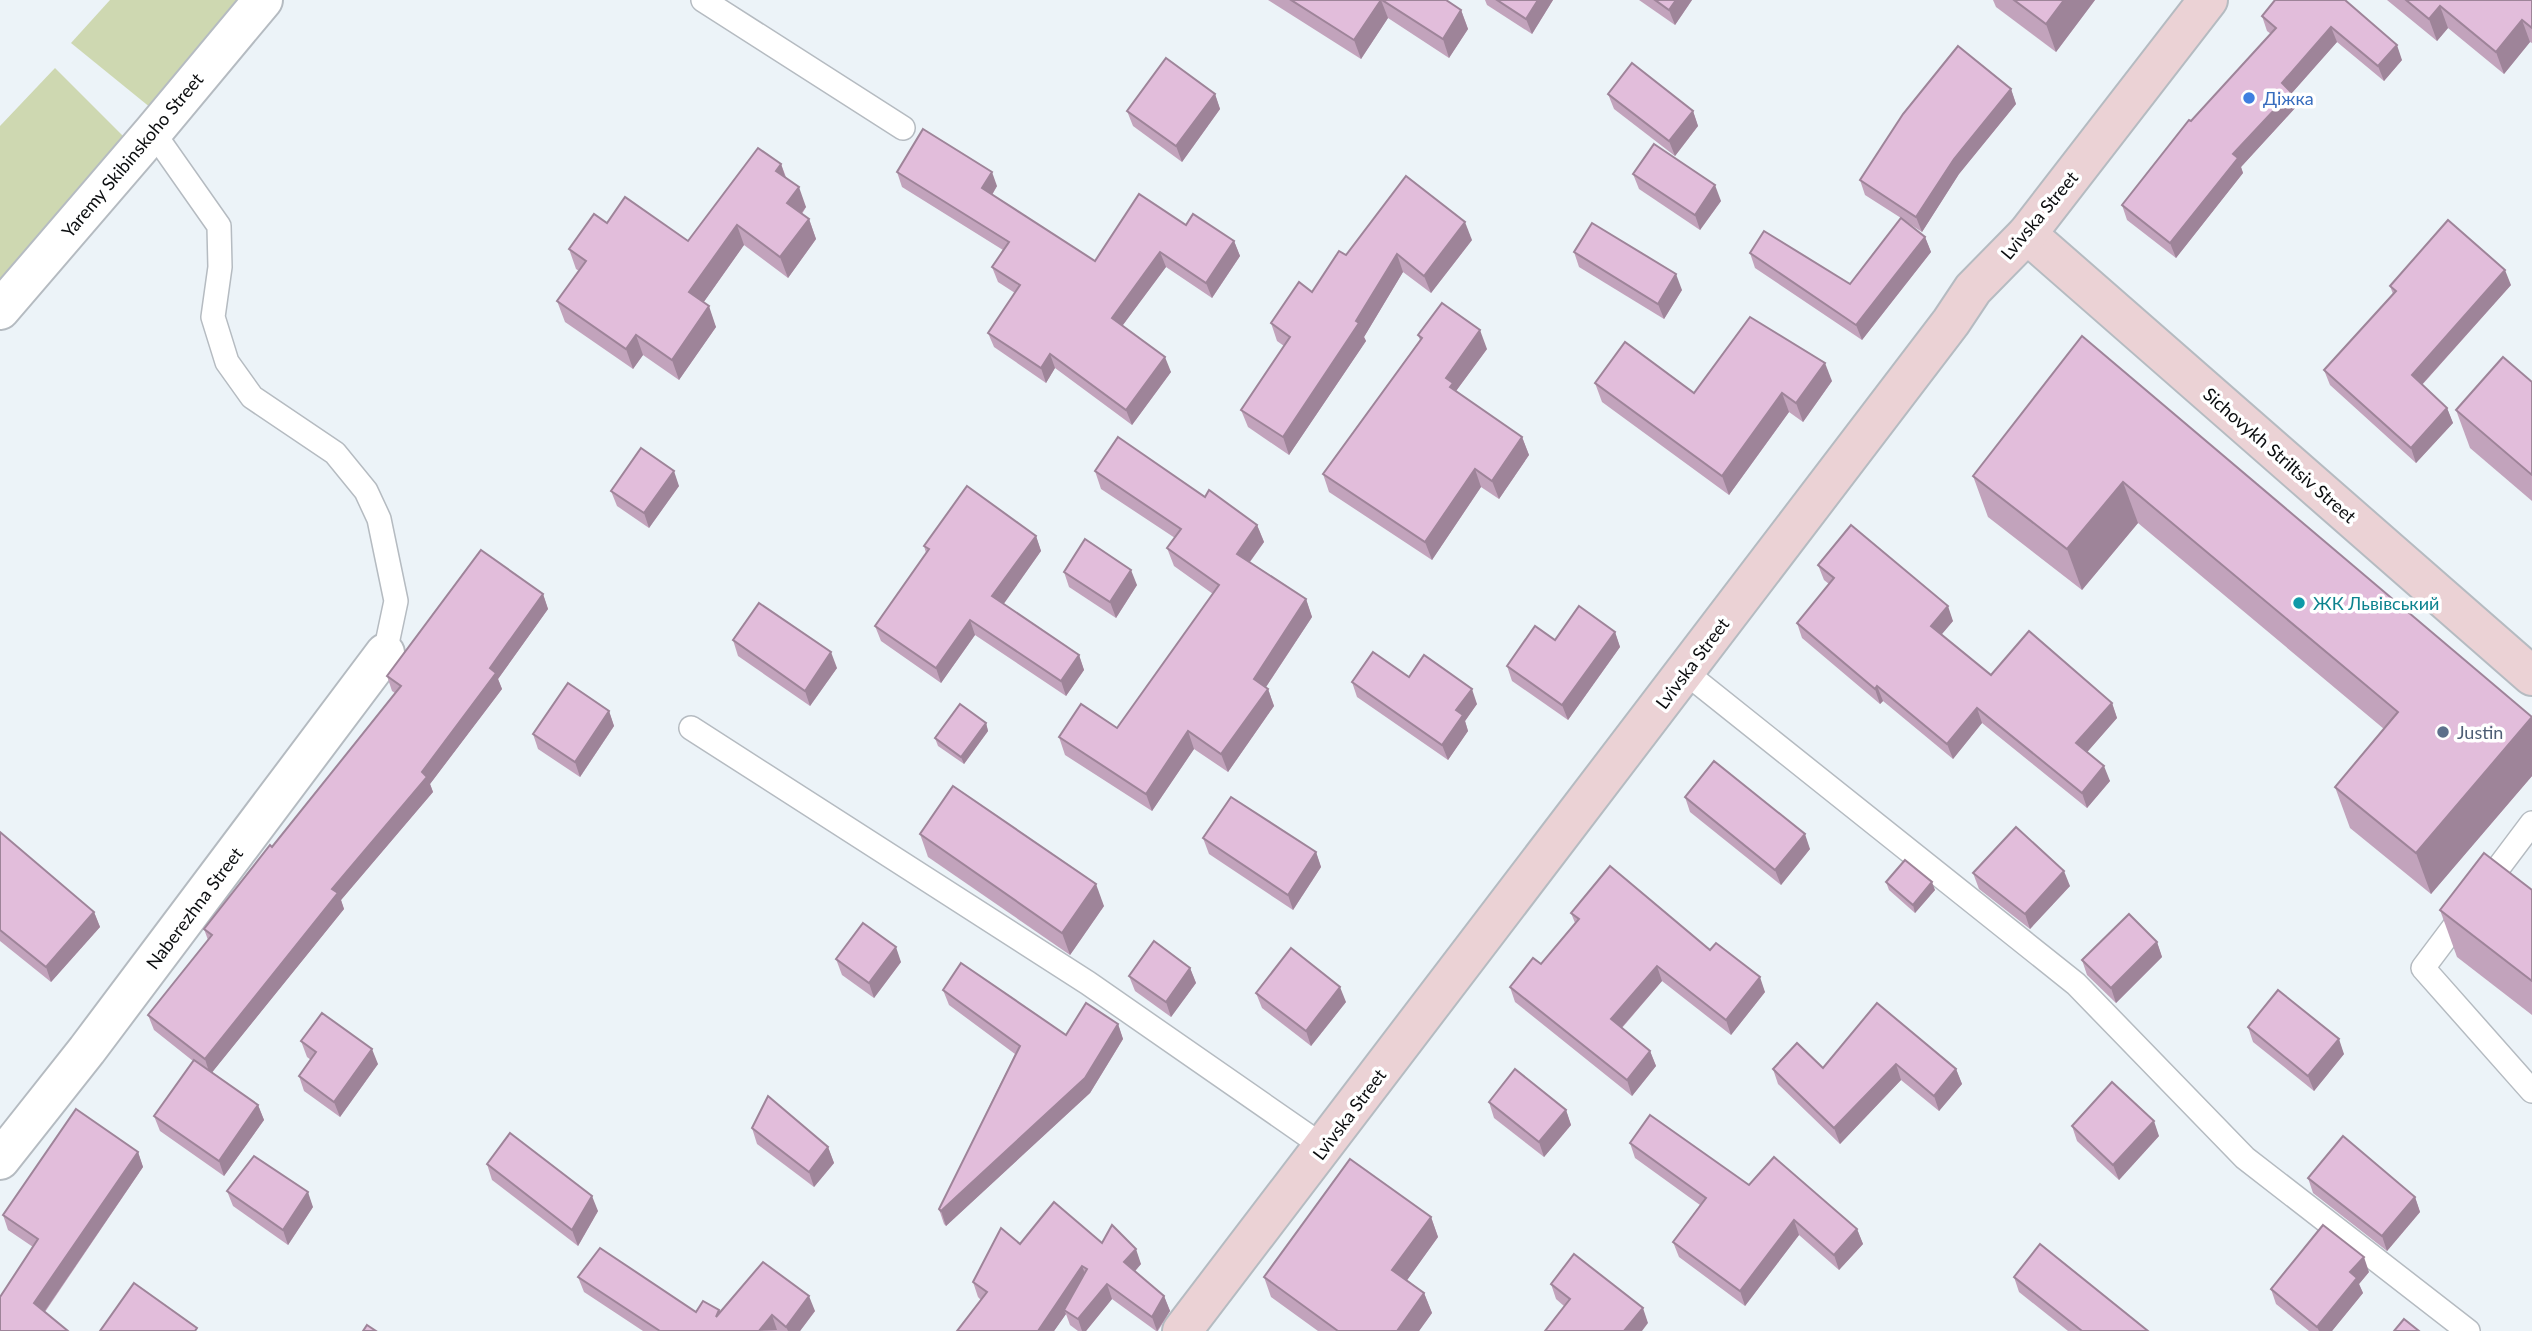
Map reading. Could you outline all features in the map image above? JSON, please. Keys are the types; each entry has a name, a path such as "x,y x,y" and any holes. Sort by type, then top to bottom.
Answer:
{"main road":[{"name":"Lvivska Street","path":"1182,1331 1951,322 1973,289 2027,234 2208,0"},
{"name":"Sichovykh Striltsiv Street","path":"2027,234 2532,676"}],"street":[{"name":"Yaremy Skibinskoho Street","path":"0,310 263,0"},
{"name":"Naberezhna Street","path":"0,1160 95,1039 385,653"}],"lane":[{"path":"703,0 903,128"},
{"path":"153,132 219,226 219,267 213,317 227,362 252,397 335,453 366,491 379,519 396,601 385,653"},
{"path":"1685,672 2076,984 2245,1158 2468,1331"},
{"path":"691,729 1088,983 1324,1147"},
{"path":"2532,823 2424,968 2532,1091"}],"green space":[{"path":"110,0 243,0 151,108 71,43"},
{"path":"55,68 126,139 0,280 0,126"}],"building":[{"path":"1291,0 1381,0 1354,40"},
{"path":"1382,0 1446,0 1461,10 1443,39"},
{"path":"1497,0 1538,0 1526,19"},
{"path":"1655,0 1676,0 1669,10"},
{"path":"2014,0 2064,0 2046,24"},
{"path":"2275,0 2345,0 2397,45 2378,66 2331,27 2282,83 2291,92 2233,154 2238,158 2170,243 2122,205 2189,120 2191,121 2276,28 2262,16"},
{"path":"2406,0 2532,0 2532,28 2522,20 2496,52 2440,6 2429,19"},
{"path":"1958,46 2011,89 1954,159 1916,217 1860,180 1903,114"},
{"path":"1166,58 1215,94 1176,146 1127,111"},
{"path":"1632,63 1693,111 1669,141 1608,94"},
{"path":"923,129 992,172 982,188 1095,261 1139,194 1186,225 1193,214 1234,241 1206,283 1160,252 1112,318 1165,357 1126,410 1050,354 1041,368 988,333 1020,285 992,267 1009,242 897,172"},
{"path":"1654,144 1715,185 1695,215 1633,174"},
{"path":"758,148 781,164 776,171 799,187 787,203 809,219 780,257 737,225 689,292 709,306 672,360 636,335 626,349 557,301 586,261 569,249 594,214 607,223 625,197 688,241"},
{"path":"1406,176 1465,222 1424,276 1397,254 1356,321 1359,323 1283,437 1241,410 1290,337 1271,323 1299,282 1312,292 1339,251 1346,255"},
{"path":"1901,218 1925,237 1856,325 1750,253 1764,231 1850,284"},
{"path":"2448,220 2505,270 2412,375 2447,408 2411,448 2324,370 2396,291 2390,286"},
{"path":"1592,223 1676,274 1658,304 1574,252"},
{"path":"1442,303 1480,330 1446,378 1453,383 1450,387 1522,437 1492,481 1475,469 1425,542 1323,474 1422,338 1418,335"},
{"path":"1750,317 1825,363 1796,403 1782,393 1722,476 1595,383 1625,342 1694,393"},
{"path":"2082,336 2532,717 2416,853 2335,787 2398,712 2123,482 2067,549 1973,476"},
{"path":"2503,357 2532,382 2532,475 2456,410"},
{"path":"1118,437 1205,497 1209,490 1257,525 1237,554 1306,599 1254,679 1268,689 1221,754 1188,731 1146,794 1059,737 1081,704 1117,728 1219,585 1167,548 1181,529 1095,471"},
{"path":"641,448 674,471 644,513 611,491"},
{"path":"967,486 1036,536 992,596 1079,655 1061,681 970,620 936,668 875,626 929,549 924,546"},
{"path":"1851,525 1948,606 1931,626 1991,675 2029,631 2112,703 2076,743 2104,766 2082,793 1977,708 1947,744 1877,686 1875,689 1797,623 1834,578 1818,565"},
{"path":"1085,539 1131,570 1110,602 1064,572"},
{"path":"481,550 543,594 490,668 496,673 422,772 427,777 332,889 338,893 205,1059 148,1015 212,935 204,929 401,686 387,676"},
{"path":"759,603 831,652 805,691 733,640"},
{"path":"1579,606 1615,632 1562,705 1507,666 1535,626 1555,640"},
{"path":"1373,652 1409,677 1424,655 1472,689 1456,710 1463,715 1442,745 1352,682"},
{"path":"568,683 609,711 575,762 533,734"},
{"path":"960,704 986,723 961,757 935,738"},
{"path":"1714,761 1805,834 1775,870 1685,797"},
{"path":"953,786 1096,884 1062,933 920,834"},
{"path":"1231,797 1316,852 1288,895 1203,838"},
{"path":"2016,827 2064,871 2025,914 1973,873"},
{"path":"0,832 94,912 46,967 0,930"},
{"path":"2484,853 2532,890 2532,981 2440,910"},
{"path":"1905,860 1932,882 1913,905 1886,882"},
{"path":"1610,866 1710,950 1716,943 1760,977 1726,1020 1657,966 1611,1019 1650,1051 1627,1080 1510,987 1533,958 1541,964 1579,919 1571,913"},
{"path":"2129,914 2157,942 2111,988 2082,960"},
{"path":"863,923 896,947 869,983 836,959"},
{"path":"1154,941 1190,968 1166,1002 1129,976"},
{"path":"1291,948 1340,987 1306,1031 1256,993"},
{"path":"961,963 1066,1035 1086,1003 1118,1024 1085,1078 941,1211 939,1209 1020,1046 943,990"},
{"path":"2278,990 2339,1039 2308,1076 2248,1027"},
{"path":"1877,1003 1956,1069 1934,1096 1896,1064 1834,1128 1773,1069 1797,1043 1823,1068"},
{"path":"322,1013 372,1049 334,1102 299,1076 316,1052 301,1041"},
{"path":"194,1060 258,1105 219,1161 154,1116"},
{"path":"1515,1069 1566,1110 1539,1142 1489,1102"},
{"path":"2112,1082 2154,1121 2113,1165 2072,1126"},
{"path":"768,1096 828,1147 809,1172 752,1128"},
{"path":"76,1109 138,1152 34,1303 68,1331 0,1331 0,1297 38,1239 3,1215"},
{"path":"1650,1115 1749,1185 1774,1157 1857,1229 1834,1255 1794,1220 1740,1291 1673,1242 1706,1198 1630,1143"},
{"path":"510,1133 592,1196 572,1230 487,1164"},
{"path":"2343,1136 2415,1197 2382,1236 2308,1178"},
{"path":"254,1156 308,1192 283,1230 227,1191"},
{"path":"1350,1159 1431,1217 1392,1270 1424,1293 1397,1331 1338,1331 1264,1277"},
{"path":"1054,1202 1102,1243 1112,1225 1136,1249 1124,1262 1164,1296 1152,1317 1107,1284 1078,1319 1064,1310 1087,1269 1082,1266 1038,1331 957,1331 987,1292 973,1282 1001,1228 1020,1244"},
{"path":"2323,1225 2364,1257 2350,1272 2357,1278 2317,1327 2271,1289"},
{"path":"2040,1244 2148,1331 2082,1331 2014,1277"},
{"path":"600,1248 696,1312 703,1301 719,1310 716,1317 763,1262 809,1296 786,1327 772,1315 759,1331 660,1331 578,1277"},
{"path":"1574,1254 1643,1308 1624,1331 1545,1331 1570,1299 1551,1284"},
{"path":"134,1283 197,1328 195,1331 100,1331"},
{"path":"2404,1319 2419,1331 2394,1331"},
{"path":"367,1325 376,1331 363,1331"}],"place":[{"name":"Діжка","path":"2249,98"},
{"name":"ЖК Львівський","path":"2299,603"},
{"name":"Justin","path":"2443,732"}]}
